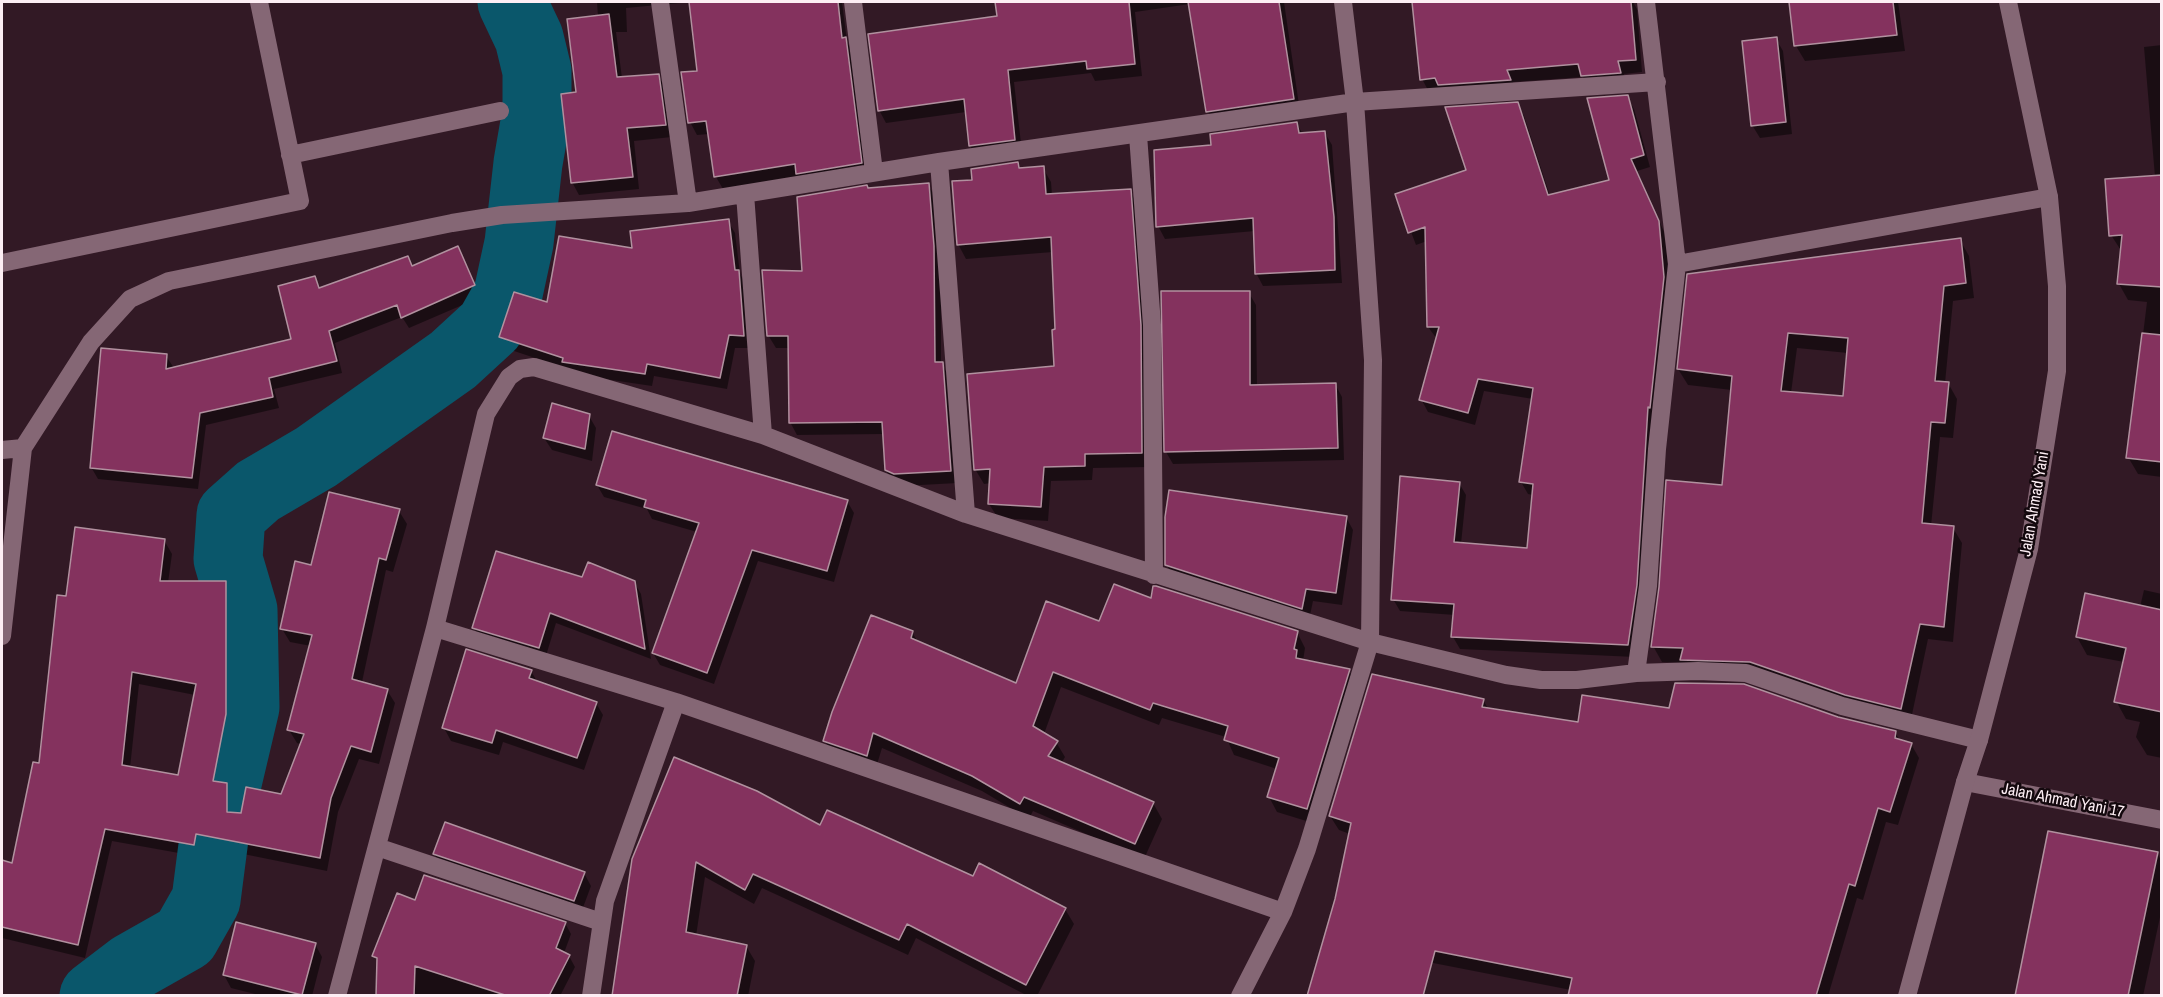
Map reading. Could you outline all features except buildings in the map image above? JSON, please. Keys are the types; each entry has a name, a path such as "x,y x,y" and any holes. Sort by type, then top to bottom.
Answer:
{"street":[{"path":"2,262 300,201 259,2"},
{"path":"660,2 688,203"},
{"path":"853,2 874,172"},
{"path":"1240,996 1283,912 1327,789 1370,642 1373,360 1355,102 1343,2"},
{"path":"1636,673 1648,586 1657,449 1677,264 1646,2"},
{"name":"Jalan Ahmad Yani","path":"1907,996 1965,782 1979,740 2029,549 2057,371 2057,286 2049,197 2008,2"},
{"path":"2,636 23,448 91,342 129,299 148,289 237,267 502,215 688,203 939,162 1355,102 1657,82"},
{"path":"290,155 500,111"},
{"path":"1138,135 1152,325 1154,574"},
{"path":"939,162 966,514"},
{"path":"745,194 763,435"},
{"path":"1677,264 2049,197"},
{"path":"337,996 435,628 486,414 509,377 520,369 534,367 763,435 966,514 1370,642 1506,675 1541,680 1636,673 1698,671 1746,673 1842,706 1979,740"},
{"path":"2,450 23,448"},
{"path":"435,628 676,702 1283,912"},
{"path":"591,996 605,901 676,702"},
{"name":"Jalan Ahmad Yani 17","path":"1965,782 2162,820"},
{"path":"377,847 601,922"}],"waterway":[{"path":"94,996 132,967 185,937 206,900 214,838 245,707 243,610 228,559 231,515 258,491 316,457 453,360 490,326 508,294 519,243 528,163 537,111 537,71 529,38 512,2"}]}
